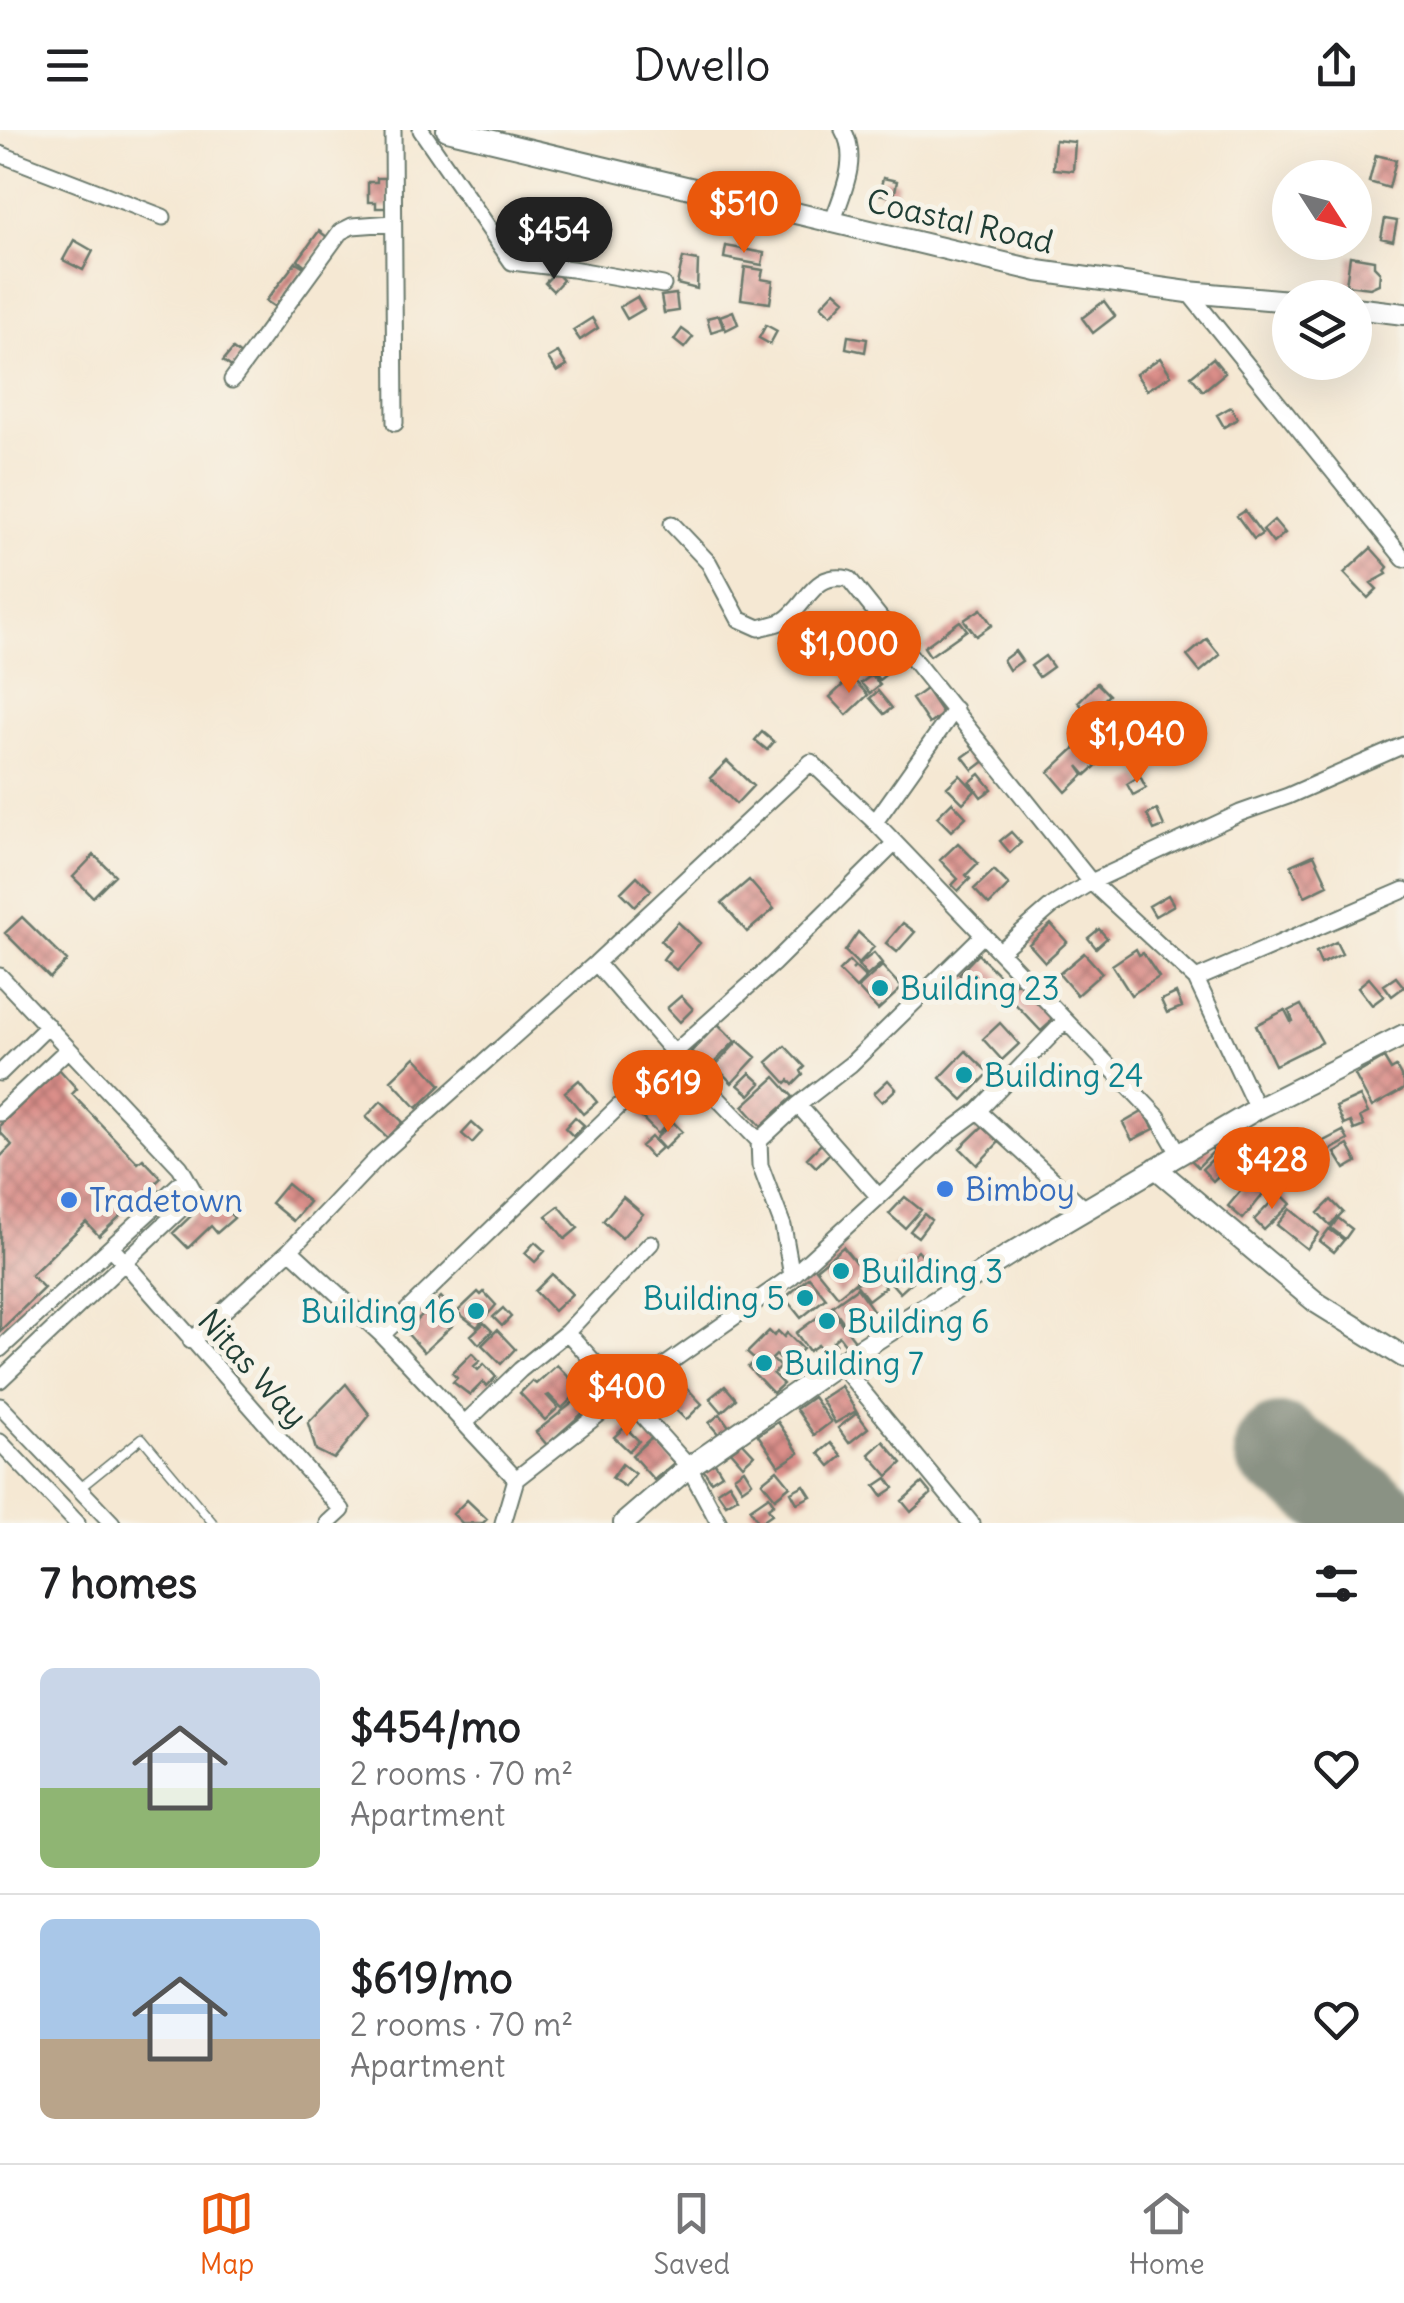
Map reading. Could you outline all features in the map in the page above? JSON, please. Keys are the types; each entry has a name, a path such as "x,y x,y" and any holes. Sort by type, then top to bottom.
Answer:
{"street":[{"path":"393,130 395,423"},
{"path":"420,130 512,262 572,268 663,285"},
{"name":"Coastal Road","path":"447,130 1038,271 1188,292 1272,299"},
{"path":"832,223 849,174 850,141 843,130"},
{"path":"0,154 164,217"},
{"path":"232,380 340,232 352,226 394,222"},
{"path":"1188,292 1404,559"},
{"path":"1372,310 1404,314"},
{"path":"672,524 709,563 738,619 759,628 784,620 816,586 835,576 849,579 1090,882 1196,979 1257,1109"},
{"path":"874,822 955,709"},
{"path":"1000,951 1052,906 1090,882 1240,813 1404,745"},
{"path":"191,1341 290,1250 378,1157 811,762 874,822 1158,1117 1180,1155"},
{"path":"382,1336 674,1053 773,964 894,843"},
{"path":"1196,979 1404,890"},
{"path":"759,1141 851,1064 982,936"},
{"path":"596,962 674,1053 759,1141 760,1165 783,1226 792,1276"},
{"path":"0,976 180,1167 193,1190 188,1202 0,1380"},
{"path":"502,1523 516,1480 622,1396 792,1276 978,1111 1064,1022"},
{"path":"3,1065 48,1026"},
{"path":"624,1523 689,1467 839,1363 1257,1109 1404,1035"},
{"path":"0,1113 68,1050"},
{"path":"798,1105 879,1197"},
{"path":"978,1111 1086,1210"},
{"path":"1156,1168 1318,1303 1404,1357"},
{"path":"0,1349 186,1178"},
{"path":"465,1423 567,1332 651,1243"},
{"name":"Nitas Way","path":"111,1247 342,1510 328,1523"},
{"path":"290,1250 382,1336 516,1480"},
{"path":"567,1332 689,1467 719,1523"},
{"path":"839,1363 971,1523"},
{"path":"0,1406 105,1521"},
{"path":"0,1442 77,1523"}],"lane":[{"path":"79,1489 142,1438 213,1523"}],"building":[{"path":"1055,140 1075,142 1073,171 1053,169"},
{"path":"1376,155 1396,160 1389,188 1372,183"},
{"path":"377,178 389,178 389,208 376,208 376,202 368,202 368,182 377,182"},
{"path":"883,178 897,181 894,197 879,194"},
{"path":"1385,219 1397,221 1393,241 1381,238"},
{"path":"319,231 327,237 306,266 298,260"},
{"path":"74,240 93,251 83,270 63,260"},
{"path":"726,246 764,253 762,265 724,258"},
{"path":"683,258 698,261 697,289 677,284"},
{"path":"1349,260 1374,260 1380,272 1379,284 1372,287 1372,280 1347,280"},
{"path":"296,262 304,267 275,307 266,301"},
{"path":"745,267 763,270 761,279 773,281 770,303 741,299"},
{"path":"555,272 563,280 553,291 545,283"},
{"path":"835,291 845,300 831,315 821,306"},
{"path":"676,294 678,311 664,313 661,296"},
{"path":"637,297 644,309 627,319 620,307"},
{"path":"1104,301 1115,316 1093,333 1082,318"},
{"path":"733,311 738,324 726,330 720,316"},
{"path":"719,315 723,328 711,332 707,318"},
{"path":"592,318 598,328 580,340 573,330"},
{"path":"766,325 777,331 770,344 759,338"},
{"path":"682,329 693,337 684,348 674,340"},
{"path":"848,336 867,339 865,352 846,348"},
{"path":"233,349 242,356 233,368 223,361"},
{"path":"558,352 567,366 557,372 548,358"},
{"path":"1160,358 1171,375 1147,390 1136,374"},
{"path":"1213,358 1225,373 1203,391 1191,376"},
{"path":"1231,407 1237,419 1224,427 1217,415"},
{"path":"1245,511 1262,534 1254,539 1237,516"},
{"path":"1274,520 1285,533 1273,543 1263,530"},
{"path":"1371,548 1388,567 1387,574 1371,583 1377,589 1368,598 1344,573"},
{"path":"981,609 992,625 976,636 964,620"},
{"path":"960,621 967,630 930,656 924,647"},
{"path":"1207,639 1220,655 1200,672 1187,656"},
{"path":"901,648 908,657 879,680 872,671"},
{"path":"1015,651 1022,661 1009,670 1003,660"},
{"path":"1045,656 1053,667 1039,677 1031,666"},
{"path":"872,675 880,685 870,693 861,683"},
{"path":"851,677 868,695 847,715 830,697"},
{"path":"1097,683 1109,695 1089,714 1078,702"},
{"path":"926,689 943,714 929,724 912,699"},
{"path":"878,691 892,708 884,714 870,698"},
{"path":"762,732 774,742 767,750 755,740"},
{"path":"980,745 990,757 973,770 963,757"},
{"path":"1076,747 1097,765 1086,775 1078,766 1084,775 1066,792 1049,772"},
{"path":"727,761 753,786 736,804 710,778"},
{"path":"980,774 992,789 981,797 970,782"},
{"path":"960,775 975,791 963,803 947,787"},
{"path":"1140,776 1146,788 1133,795 1127,784"},
{"path":"952,802 966,817 951,831 937,817"},
{"path":"1157,810 1164,826 1154,830 1147,815"},
{"path":"1011,832 1021,843 1010,853 1000,841"},
{"path":"958,843 978,863 958,891 952,885 958,879 940,860"},
{"path":"94,855 115,875 93,897 73,877"},
{"path":"1314,855 1328,885 1305,896 1291,865"},
{"path":"994,870 1009,885 989,905 974,889"},
{"path":"637,876 651,890 635,906 621,892"},
{"path":"749,880 774,909 747,932 722,903"},
{"path":"1168,895 1174,905 1155,916 1149,906"},
{"path":"22,917 67,961 50,978 5,933"},
{"path":"678,922 700,943 676,970 663,959 670,950 661,941"},
{"path":"903,923 915,932 897,952 886,943"},
{"path":"1051,924 1067,942 1045,962 1029,944"},
{"path":"1099,929 1107,938 1096,948 1088,938"},
{"path":"858,932 874,947 858,964 845,951"},
{"path":"1336,942 1342,954 1321,964 1316,952"},
{"path":"1136,949 1159,977 1131,995 1112,965"},
{"path":"874,953 882,963 867,976 858,965"},
{"path":"1084,953 1102,973 1077,995 1059,974"},
{"path":"978,954 1002,978 982,998 959,974"},
{"path":"849,961 866,978 856,988 839,971"},
{"name":"Building 23","path":"882,966 902,988 878,1010 858,988"},
{"path":"1396,977 1404,987 1392,996 1384,985"},
{"path":"1369,978 1384,996 1372,1005 1358,987"},
{"path":"1019,980 1052,1014 1050,1023 1041,1031 1005,993"},
{"path":"1176,993 1182,1007 1167,1013 1161,1000"},
{"path":"681,996 693,1009 680,1022 667,1008"},
{"path":"1301,1005 1322,1042 1275,1065 1256,1025 1285,1010 1291,1022 1289,1011"},
{"path":"1000,1023 1019,1044 1002,1060 983,1039"},
{"path":"718,1024 735,1041 709,1068 691,1052"},
{"path":"738,1041 756,1057 732,1083 715,1066"},
{"path":"785,1046 805,1067 793,1085 789,1080 786,1083 767,1062"},
{"name":"Building 24","path":"966,1051 989,1073 963,1100 940,1078"},
{"path":"415,1057 441,1085 417,1108 391,1080"},
{"path":"1384,1058 1391,1070 1396,1067 1404,1089 1372,1107 1355,1075"},
{"name":"Tradetown","path":"59,1069 77,1089 72,1094 138,1163 143,1159 161,1178 99,1236 86,1222 31,1275 44,1288 0,1331 0,1157 12,1145 0,1132 0,1125"},
{"path":"750,1073 761,1083 750,1095 738,1085"},
{"path":"775,1077 793,1097 761,1126 743,1106"},
{"path":"579,1080 597,1102 583,1114 565,1092"},
{"path":"888,1080 896,1089 882,1102 874,1093"},
{"path":"1360,1096 1368,1113 1360,1117 1364,1126 1354,1130 1351,1122 1344,1125 1336,1107"},
{"path":"381,1101 403,1122 388,1138 366,1117"},
{"path":"650,1104 669,1122 658,1134 639,1115"},
{"path":"1144,1111 1154,1129 1132,1140 1123,1123"},
{"path":"575,1117 584,1125 573,1136 565,1128"},
{"path":"673,1122 682,1131 664,1149 655,1139"},
{"path":"472,1123 482,1132 472,1143 462,1134"},
{"path":"983,1126 999,1142 977,1165 960,1148"},
{"path":"1343,1131 1348,1140 1323,1154 1318,1144"},
{"path":"651,1137 661,1148 651,1157 641,1146"},
{"path":"1206,1143 1214,1151 1198,1167 1190,1159"},
{"path":"821,1144 830,1153 816,1167 807,1158"},
{"path":"1227,1145 1238,1157 1213,1181 1202,1169"},
{"path":"1348,1145 1357,1162 1345,1169 1335,1153"},
{"path":"1244,1153 1253,1161 1243,1173 1234,1166"},
{"path":"1260,1168 1275,1180 1243,1219 1228,1206"},
{"path":"287,1184 309,1202 293,1221 271,1203"},
{"path":"1280,1193 1291,1204 1264,1230 1254,1220"},
{"path":"214,1194 234,1218 217,1233 211,1226 188,1248 173,1233"},
{"path":"623,1197 643,1214 622,1238 603,1221"},
{"path":"905,1197 921,1210 905,1228 889,1214"},
{"path":"1331,1200 1343,1212 1330,1225 1318,1213"},
{"path":"559,1206 578,1228 565,1239 546,1216"},
{"path":"1290,1209 1319,1233 1307,1249 1277,1225"},
{"path":"924,1214 931,1220 918,1237 910,1231"},
{"path":"1338,1218 1352,1229 1345,1239 1331,1228"},
{"path":"1329,1229 1344,1240 1334,1252 1320,1241"},
{"path":"535,1242 545,1251 535,1262 525,1253"},
{"name":"Building 3","path":"843,1247 865,1274 838,1296 816,1269"},
{"path":"918,1250 931,1265 900,1293 887,1278"},
{"path":"873,1271 885,1287 868,1300 856,1284"},
{"name":"Building 16","path":"552,1274 572,1294 554,1311 535,1291"},
{"name":"Building 5","path":"809,1277 826,1298 801,1318 785,1298"},
{"path":"857,1288 875,1313 850,1331 832,1306"},
{"name":"Building 16","path":"478,1292 484,1292 496,1305 477,1327 457,1312"},
{"path":"441,1297 455,1312 447,1319 453,1325 424,1352 405,1331"},
{"path":"503,1308 511,1317 502,1326 493,1317"},
{"name":"Building 6","path":"830,1308 856,1342 848,1348 839,1336 833,1341 836,1344 823,1352 818,1345 809,1351 796,1333"},
{"path":"484,1323 492,1331 479,1344 471,1335"},
{"path":"497,1330 515,1349 501,1364 482,1345"},
{"name":"Building 7","path":"769,1331 774,1336 778,1331 784,1337 787,1333 803,1349 786,1366 776,1355 772,1359 780,1367 773,1374 783,1384 773,1393 748,1367 755,1360 747,1353"},
{"path":"472,1353 480,1361 474,1366 478,1370 484,1364 496,1377 487,1386 483,1382 470,1395 453,1382 457,1378 452,1373"},
{"path":"557,1365 581,1390 562,1408 547,1396 558,1408 545,1420 520,1393"},
{"path":"681,1382 702,1404 686,1420 664,1398"},
{"path":"346,1384 370,1415 334,1459 316,1450 308,1423"},
{"path":"725,1386 736,1399 722,1412 710,1398"},
{"path":"841,1386 856,1411 835,1423 821,1399"},
{"path":"813,1397 831,1422 814,1435 796,1409"},
{"path":"576,1400 585,1411 547,1445 536,1432"},
{"path":"857,1413 868,1428 849,1443 838,1428"},
{"path":"720,1414 730,1428 720,1436 709,1423"},
{"path":"778,1422 799,1453 779,1466 758,1435"},
{"path":"625,1427 639,1441 629,1451 614,1437"},
{"path":"652,1437 674,1463 654,1480 632,1455"},
{"path":"741,1441 754,1455 743,1465 730,1450"},
{"path":"883,1441 902,1463 888,1476 869,1454"},
{"path":"831,1443 842,1456 830,1466 819,1453"},
{"path":"713,1460 722,1474 711,1481 702,1468"},
{"path":"622,1464 635,1474 625,1487 612,1478"},
{"path":"744,1469 752,1482 742,1489 734,1476"},
{"path":"777,1470 790,1486 775,1498 762,1482"},
{"path":"887,1478 894,1488 882,1496 875,1486"},
{"path":"729,1483 738,1497 726,1504 717,1491"},
{"path":"922,1483 931,1494 911,1512 902,1501"},
{"path":"804,1485 811,1496 797,1503 791,1492"},
{"path":"769,1496 774,1504 768,1508 772,1514 759,1523 750,1509"},
{"path":"467,1500 487,1519 483,1523 462,1523 453,1514"}],"runway":[{"path":"1280,1450 1380,1523"}],"place":[{"name":"Building 23","path":"880,988"},
{"name":"Building 24","path":"964,1075"},
{"name":"Bimboy","path":"945,1189"},
{"name":"Tradetown","path":"69,1200"},
{"name":"Building 3","path":"841,1271"},
{"name":"Building 5","path":"805,1298"},
{"name":"Building 16","path":"476,1311"},
{"name":"Building 6","path":"827,1321"},
{"name":"Building 7","path":"764,1363"}]}
